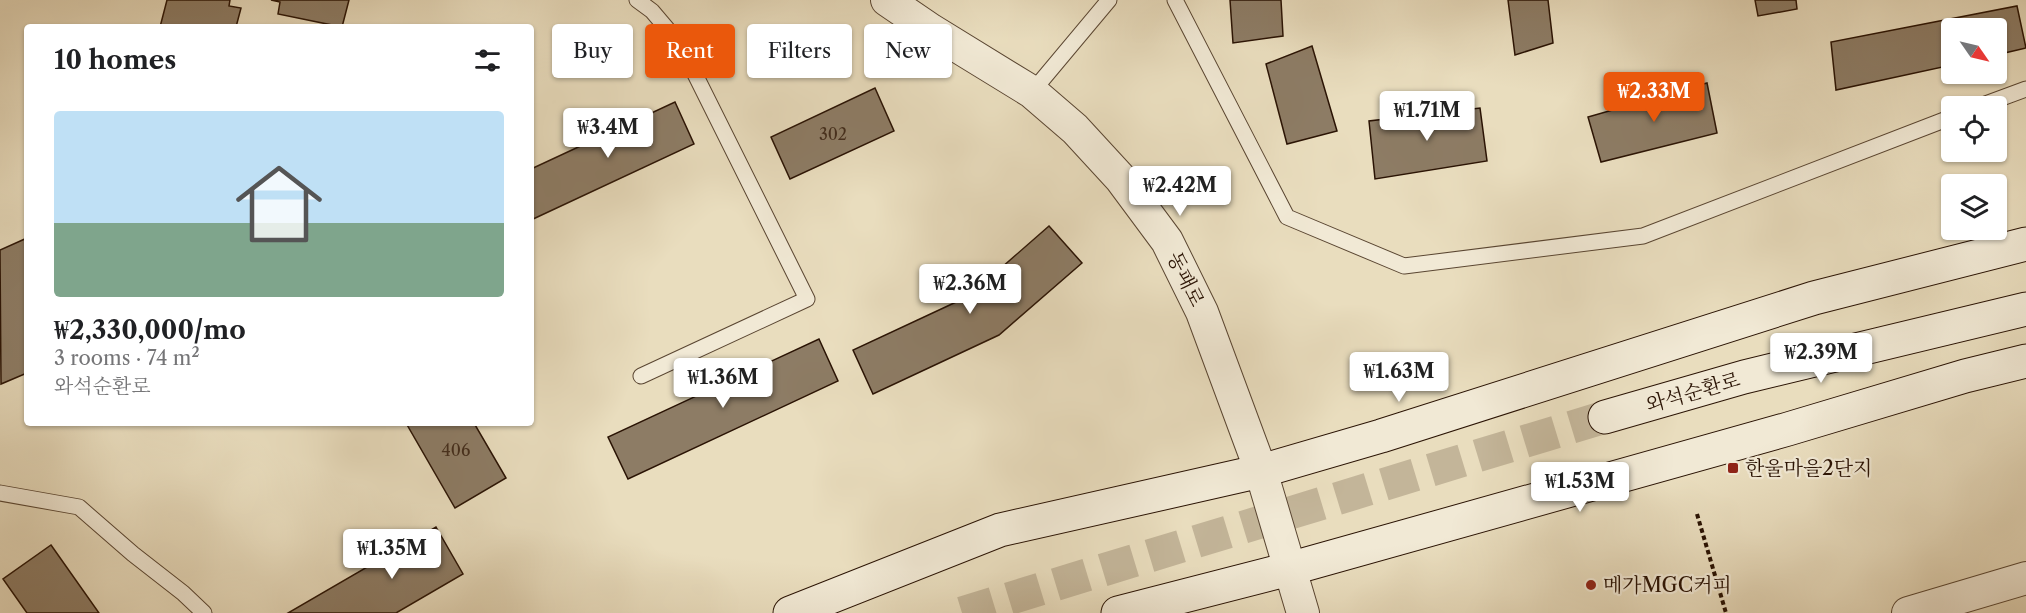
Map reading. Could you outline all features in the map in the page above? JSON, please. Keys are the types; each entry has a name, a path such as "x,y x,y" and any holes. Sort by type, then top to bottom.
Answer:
{"street":[{"name":"동패로","path":"887,0 1032,92 1076,129 1121,179 1167,241 1202,312 1261,471 1303,613"},
{"path":"790,613 1000,530 1261,471 1381,436 1814,298 2026,244"},
{"name":"와석순환로","path":"1605,417 1744,377 2026,309"},
{"path":"1118,613 1289,569 1788,429 1965,376 2026,361"},
{"path":"1908,613 2026,578"}],"lane":[{"path":"637,0 652,11 680,44 807,299 641,376"},
{"path":"1032,92 1109,0"},
{"path":"1175,0 1287,217 1404,266 1643,236 1941,121"},
{"path":"2007,96 2026,89"},
{"path":"0,493 79,507 204,613"}],"path":[{"path":"1697,514 1726,613"}],"building":[{"path":"167,0 230,0 229,6 241,8 237,24 161,24"},
{"path":"271,0 349,0 343,24 327,24 278,14 280,2"},
{"path":"1230,0 1281,0 1283,36 1233,43"},
{"path":"1508,0 1548,0 1553,43 1515,55"},
{"path":"1755,0 1796,0 1797,9 1758,16"},
{"path":"2017,6 2026,48 2007,52 2007,18 1955,18"},
{"path":"1941,21 1941,67 1836,90 1831,42"},
{"path":"1312,46 1337,131 1287,144 1266,64"},
{"path":"1707,83 1717,133 1601,162 1588,117"},
{"path":"875,88 894,131 790,179 771,137"},
{"path":"675,102 694,144 534,219 534,168"},
{"path":"1480,108 1487,161 1375,179 1369,121"},
{"path":"1049,226 1082,263 999,335 873,394 853,350 969,296"},
{"path":"24,239 24,374 1,384 0,250"},
{"path":"819,339 838,381 628,479 608,437"},
{"path":"408,426 476,426 506,478 455,508"},
{"path":"436,527 463,574 396,613 288,613"},
{"path":"51,545 99,613 27,613 3,579"}],"tunnel":[{"path":"962,613 1605,417"}],"place":[{"name":"한울마을2단지","path":"1733,468"},
{"name":"메가MGC커피","path":"1591,585"}]}
